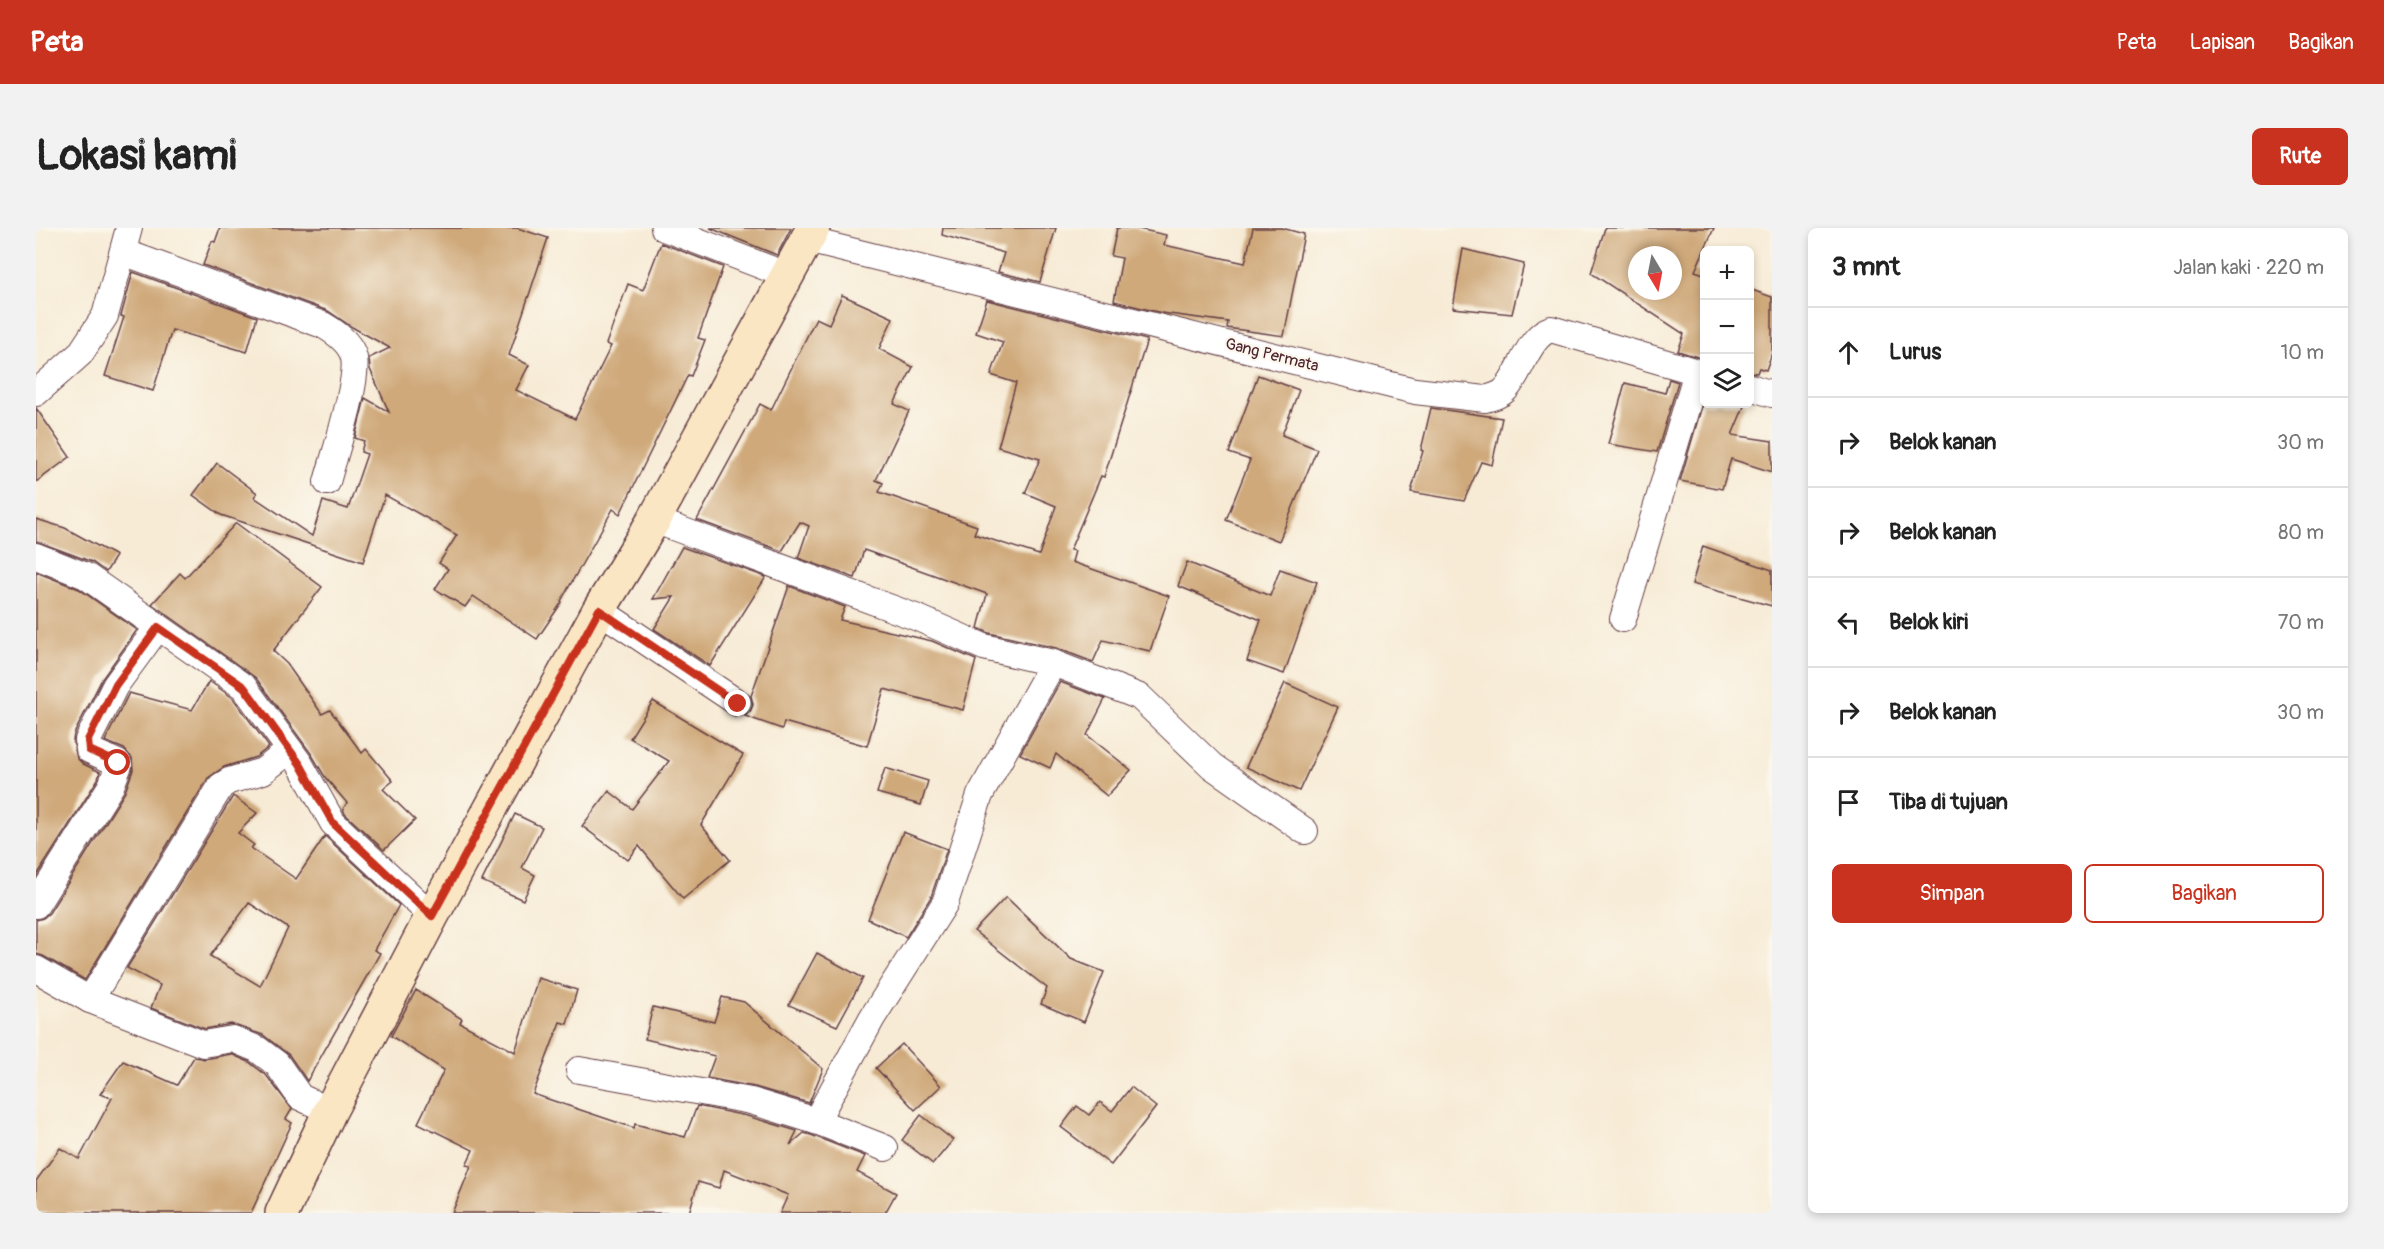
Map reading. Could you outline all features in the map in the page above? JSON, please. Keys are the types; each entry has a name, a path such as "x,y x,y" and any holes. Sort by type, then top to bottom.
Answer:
{"street":[{"path":"36,393 80,354 105,316 129,228"},
{"path":"664,228 786,275"},
{"path":"282,1213 330,1111 432,916 599,610 654,520 810,234"},
{"name":"Gang Permata","path":"810,234 1415,391 1485,399 1494,396 1506,390 1539,334 1551,329 1700,373"},
{"path":"123,252 323,325 339,335 354,358 354,380 327,482"},
{"path":"1623,620 1700,376"},
{"path":"1754,389 1772,394"},
{"path":"654,520 918,618 984,647 1053,663 1140,697 1212,766 1305,831"},
{"path":"36,556 86,576 244,687 300,764 333,823 432,916"},
{"path":"599,610 738,704"},
{"path":"36,905 111,786 118,763 89,750 88,740 115,686 158,627"},
{"path":"816,1121 872,1018 945,903 980,795 1053,663"},
{"path":"90,1000 221,786 229,781 263,771 290,750"},
{"path":"36,969 90,1000 203,1044 233,1039 256,1049 277,1064 300,1097 330,1111"},
{"path":"579,1071 751,1101 816,1121 885,1148"}],"building":[{"path":"220,228 517,228 548,238 509,355 529,365 516,390 575,419 611,346 606,344 628,284 643,290 661,243 723,267 698,338 705,340 691,376 688,375 620,514 613,509 562,602 537,639 473,596 465,607 435,589 448,569 439,563 457,535 385,495 363,562 221,515 193,495 217,463 257,493 254,497 312,536 323,501 348,509 367,454 361,452 364,441 355,438 365,398 389,412 370,369 369,358 390,348 328,311 203,265 212,241 215,242"},
{"path":"710,228 791,228 777,255"},
{"path":"943,228 1056,228 1040,282 998,272 1004,253 942,235"},
{"path":"1117,228 1134,228 1166,235 1164,245 1245,263 1253,228 1282,228 1304,234 1284,336 1227,328 1228,322 1162,313 1114,301 1122,258 1111,256"},
{"path":"1605,228 1714,228 1706,246 1700,246 1700,260 1695,271 1700,273 1700,358 1678,351 1684,334 1632,300 1682,300 1682,246 1628,246 1628,297 1591,273"},
{"path":"1463,249 1524,264 1512,314 1453,308"},
{"path":"133,272 257,317 247,352 172,330 153,391 105,376 124,317 121,316"},
{"path":"1754,291 1772,297 1772,353 1766,370 1759,368 1757,373 1754,373"},
{"path":"842,295 893,318 879,349 913,367 894,404 909,411 876,480 883,483 879,492 977,526 974,534 1039,555 1056,506 1025,493 1040,459 998,447 1016,383 991,375 1003,342 976,333 987,300 1147,340 1104,477 1101,476 1070,550 1075,551 1072,562 1169,596 1150,651 1103,640 1093,662 1056,648 989,633 978,628 987,594 864,550 855,578 798,558 809,526 800,522 782,551 697,520 760,404 771,410 816,318 829,324"},
{"path":"1258,375 1299,390 1282,435 1317,449 1279,541 1226,520 1250,460 1229,453"},
{"path":"1669,379 1678,382 1657,452 1608,444 1625,383 1665,393"},
{"path":"36,408 70,457 36,482"},
{"path":"1431,408 1502,418 1492,465 1481,462 1464,501 1411,492 1423,451 1421,450"},
{"path":"1701,408 1743,408 1732,435 1772,441 1772,472 1731,459 1722,489 1680,481"},
{"path":"36,519 65,528 116,556 106,572 92,562 36,541"},
{"path":"236,523 322,587 273,651 287,664 322,714 330,710 362,753 366,749 393,781 383,789 415,820 384,850 345,814 343,809 347,803 325,777 312,755 256,678 152,604 180,573 185,578"},
{"path":"1703,546 1772,570 1772,606 1692,584"},
{"path":"682,547 766,577 710,666 654,629 674,597 653,599"},
{"path":"1187,562 1270,596 1280,569 1317,582 1284,674 1247,661 1261,620 1178,586"},
{"path":"36,572 79,589 137,630 102,679 74,734 73,741 77,758 83,764 100,772 98,779 36,877"},
{"path":"789,586 845,607 840,620 932,641 976,660 963,710 884,689 867,746 784,722 782,729 745,716 753,705 751,696"},
{"path":"209,681 233,698 269,747 256,757 224,767 208,778 85,980 36,954 36,920 49,913 125,792 133,770 132,758 124,749 105,741 129,693 192,710"},
{"path":"1060,682 1105,699 1087,735 1131,770 1107,796 1056,754 1050,768 1020,754"},
{"path":"1285,683 1338,707 1299,791 1246,767"},
{"path":"653,701 743,755 701,825 730,860 683,899 639,846 628,860 582,826 609,791 632,809 669,761 630,738"},
{"path":"885,768 928,781 921,805 877,793"},
{"path":"233,796 257,813 238,833 254,845 251,848 296,879 325,836 399,905 374,950 380,953 307,1081 289,1055 263,1035 231,1024 205,1029 151,1008 160,985 127,968","holes":["249,903 288,928 260,986 210,956"]},
{"path":"515,814 542,827 522,868 535,875 523,900 482,881"},
{"path":"903,832 947,849 931,897 906,937 868,919"},
{"path":"1006,897 1071,959 1104,972 1084,1022 1041,1004 1047,988 974,931"},
{"path":"817,953 863,978 837,1026 789,1005"},
{"path":"538,978 577,990 567,1024 560,1022 533,1094 634,1128 635,1124 685,1137 697,1106 747,1116 797,1131 790,1145 804,1133 811,1135 865,1156 857,1172 896,1193 885,1213 780,1213 788,1195 724,1170 719,1188 698,1182 689,1213 452,1213 471,1166 466,1165 473,1150 418,1123 444,1070 391,1036 416,990 462,1019 460,1023 515,1052"},
{"path":"722,997 744,1002 823,1069 809,1103 755,1087 707,1078 715,1056 645,1039 653,1007 714,1022"},
{"path":"902,1044 941,1086 915,1110 876,1068"},
{"path":"231,1054 249,1062 266,1075 292,1109 286,1119 292,1123 251,1213 36,1213 36,1181 60,1148 79,1159 112,1098 100,1094 123,1061 177,1085 194,1057 205,1059"},
{"path":"1131,1087 1156,1107 1111,1165 1061,1127 1077,1106 1089,1115 1100,1102 1112,1111"},
{"path":"921,1115 953,1140 933,1164 902,1140"}],"route":[{"path":"118,763 89,750 88,740 115,686 158,627 244,687 300,764 333,823 432,916 599,610 738,704"}]}
